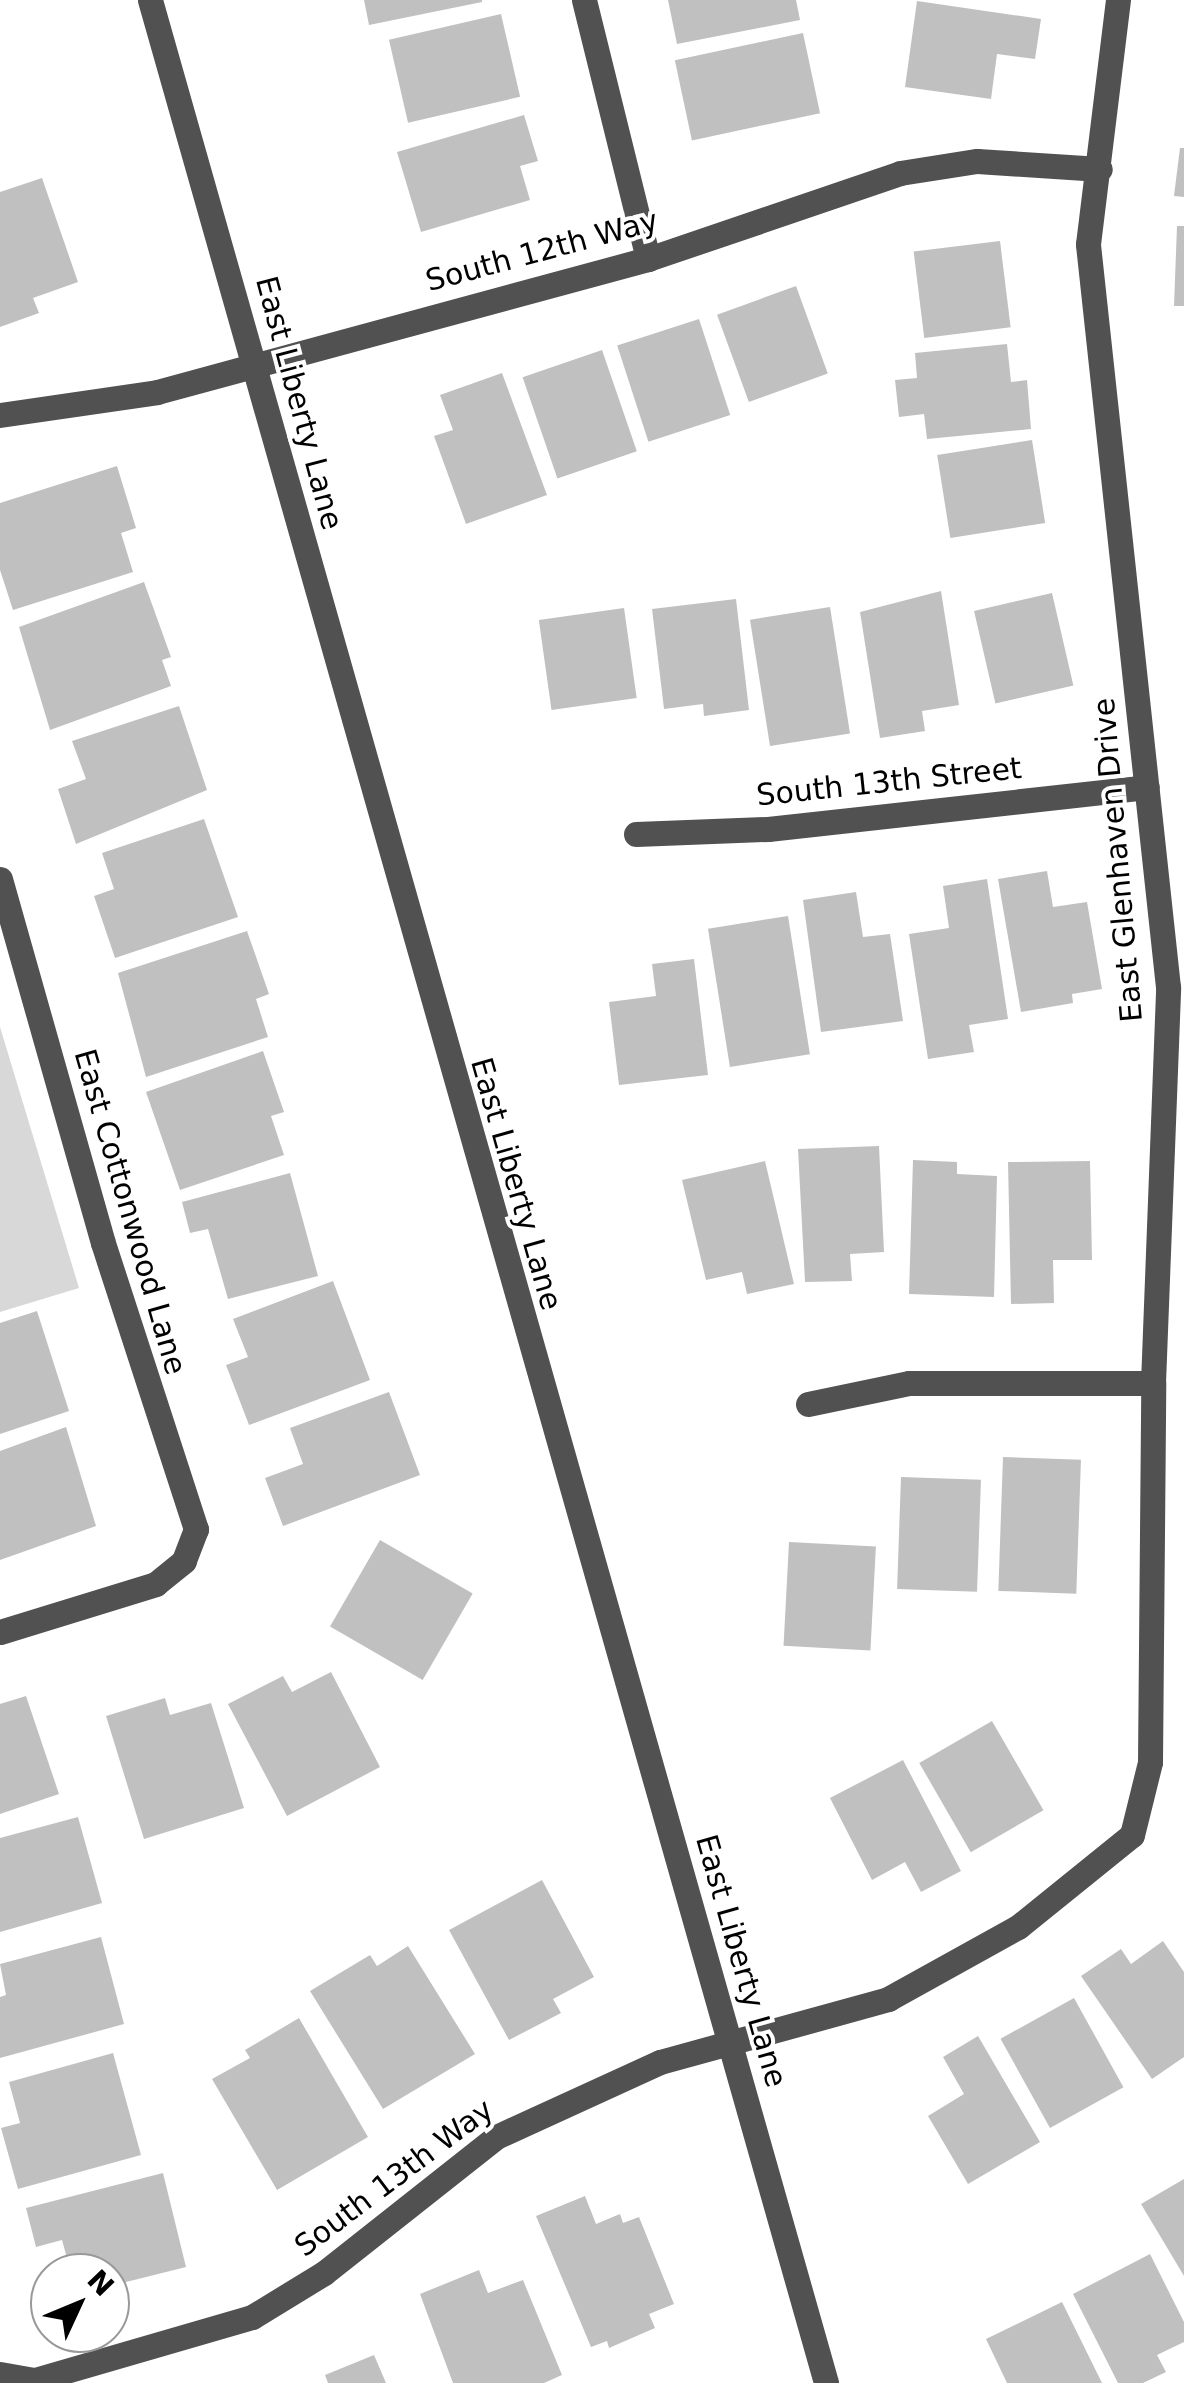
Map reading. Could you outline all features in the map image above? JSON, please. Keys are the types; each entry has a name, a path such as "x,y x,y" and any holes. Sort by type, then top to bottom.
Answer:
{"street":[{"name":"East Liberty Lane","path":"150,0 490,1214 732,2044 826,2383"},
{"path":"584,0 648,258"},
{"name":"East Glenhaven Drive","path":"1118,0 1088,244 1168,987 1154,1383 1150,1762 1132,1836"},
{"name":"South 12th Way","path":"0,415 157,392 648,258 900,174 976,161 1100,169"},
{"name":"South 13th Street","path":"636,834 768,829 1147,788"},
{"name":"East Cottonwood Lane","path":"0,879 103,1243 196,1529 184,1561 156,1584 0,1632"},
{"path":"808,1404 909,1383 1154,1383"},
{"name":"South 13th Way","path":"0,2374 35,2380 252,2317 324,2273 496,2138 660,2062 888,1999 955,1965 1060,1897 1132,1836"}],"shaded area":[{"path":"0,1027 79,1288 0,1312"}],"building":[{"path":"364,0 482,0 482,2 369,25"},
{"path":"668,0 796,0 800,20 677,44"},
{"path":"917,1 1041,19 1035,59 997,54 991,99 905,87"},
{"path":"501,14 520,97 408,123 389,40"},
{"path":"803,33 820,113 692,140 675,60"},
{"path":"524,115 538,161 520,166 530,200 421,232 397,152"},
{"path":"1180,148 1184,148 1184,197 1174,196"},
{"path":"42,178 78,282 33,298 39,313 0,327 0,192"},
{"path":"1177,226 1184,226 1184,306 1174,306"},
{"path":"1000,241 1011,327 924,338 914,252"},
{"path":"796,286 828,373 749,402 717,315"},
{"path":"699,319 730,415 648,442 617,346"},
{"path":"1007,344 1011,382 1027,380 1031,429 927,439 924,414 899,417 895,380 917,378 915,353"},
{"path":"602,350 637,451 557,479 523,377"},
{"path":"502,373 547,495 466,524 434,436 453,430 440,395"},
{"path":"1032,440 1045,523 950,538 937,455"},
{"path":"117,466 136,528 121,533 133,572 13,610 0,570 0,503"},
{"path":"144,582 171,657 162,660 171,686 50,730 19,627"},
{"path":"941,591 959,705 922,711 925,731 880,738 860,612"},
{"path":"1052,593 1073,686 995,704 974,611"},
{"path":"736,599 749,710 704,716 703,704 664,709 652,609"},
{"path":"830,607 850,733 770,746 750,620"},
{"path":"624,608 637,698 552,710 539,620"},
{"path":"179,706 207,790 76,844 58,789 86,779 72,741"},
{"path":"204,819 238,917 115,958 94,896 114,889 102,853"},
{"path":"1047,871 1053,907 1087,902 1102,989 1072,994 1073,1003 1021,1012 998,879"},
{"path":"987,879 1008,1019 969,1025 974,1052 928,1059 909,934 949,928 943,886"},
{"path":"856,892 863,937 890,934 903,1021 821,1032 803,900"},
{"path":"788,916 810,1054 730,1067 708,929"},
{"path":"247,931 269,994 256,999 268,1037 146,1077 118,973"},
{"path":"694,959 708,1075 619,1085 609,1002 656,996 652,964"},
{"path":"263,1051 284,1112 271,1116 284,1155 180,1190 146,1092"},
{"path":"879,1146 884,1252 850,1254 852,1281 805,1282 798,1149"},
{"path":"913,1160 957,1162 957,1174 997,1176 994,1297 909,1294"},
{"path":"765,1161 794,1284 747,1294 742,1272 706,1280 682,1180"},
{"path":"1090,1161 1092,1260 1053,1260 1054,1303 1011,1304 1008,1162"},
{"path":"290,1173 318,1276 228,1299 208,1229 190,1233 182,1202"},
{"path":"333,1281 370,1380 249,1425 226,1365 248,1357 233,1319"},
{"path":"37,1311 69,1411 0,1434 0,1323"},
{"path":"389,1392 420,1475 283,1526 265,1478 303,1464 290,1428"},
{"path":"66,1427 96,1526 0,1560 0,1451"},
{"path":"1003,1457 1081,1460 1076,1594 998,1591"},
{"path":"901,1477 981,1480 977,1592 897,1589"},
{"path":"380,1540 473,1594 423,1680 330,1627"},
{"path":"789,1542 876,1547 870,1650 784,1646"},
{"path":"331,1672 380,1767 287,1816 228,1704 283,1676 292,1692"},
{"path":"26,1696 59,1794 0,1814 0,1704"},
{"path":"165,1698 170,1715 211,1703 244,1808 144,1839 106,1716"},
{"path":"992,1721 1044,1810 971,1852 919,1763"},
{"path":"903,1760 961,1871 921,1892 905,1862 872,1880 830,1798"},
{"path":"78,1817 102,1903 0,1932 0,1838"},
{"path":"542,1880 594,1977 553,1999 561,2013 509,2040 449,1930"},
{"path":"101,1937 124,2024 0,2058 0,1997 6,1995 0,1964"},
{"path":"1163,1941 1184,1972 1184,2057 1152,2079 1081,1976 1121,1949 1131,1964"},
{"path":"408,1946 475,2054 383,2109 310,1991 370,1955 377,1966"},
{"path":"1074,1998 1123,2087 1050,2128 1001,2039"},
{"path":"299,2018 368,2137 277,2190 212,2079 250,2058 245,2050"},
{"path":"978,2036 1040,2142 968,2184 928,2116 964,2094 943,2057"},
{"path":"113,2053 141,2155 18,2189 1,2128 20,2123 9,2082"},
{"path":"163,2173 186,2267 130,2281 130,2253 66,2253 62,2240 36,2247 26,2208"},
{"path":"1184,2179 1184,2276 1141,2204"},
{"path":"585,2196 596,2224 620,2214 623,2223 639,2217 674,2304 649,2314 655,2328 609,2348 607,2341 591,2347 536,2216"},
{"path":"1150,2254 1184,2322 1184,2342 1157,2355 1166,2372 1143,2383 1118,2383 1073,2294"},
{"path":"479,2270 488,2293 523,2280 562,2375 544,2383 453,2383 420,2294"},
{"path":"1062,2302 1102,2383 1007,2383 986,2339"},
{"path":"374,2355 386,2383 328,2383 325,2375"}]}
